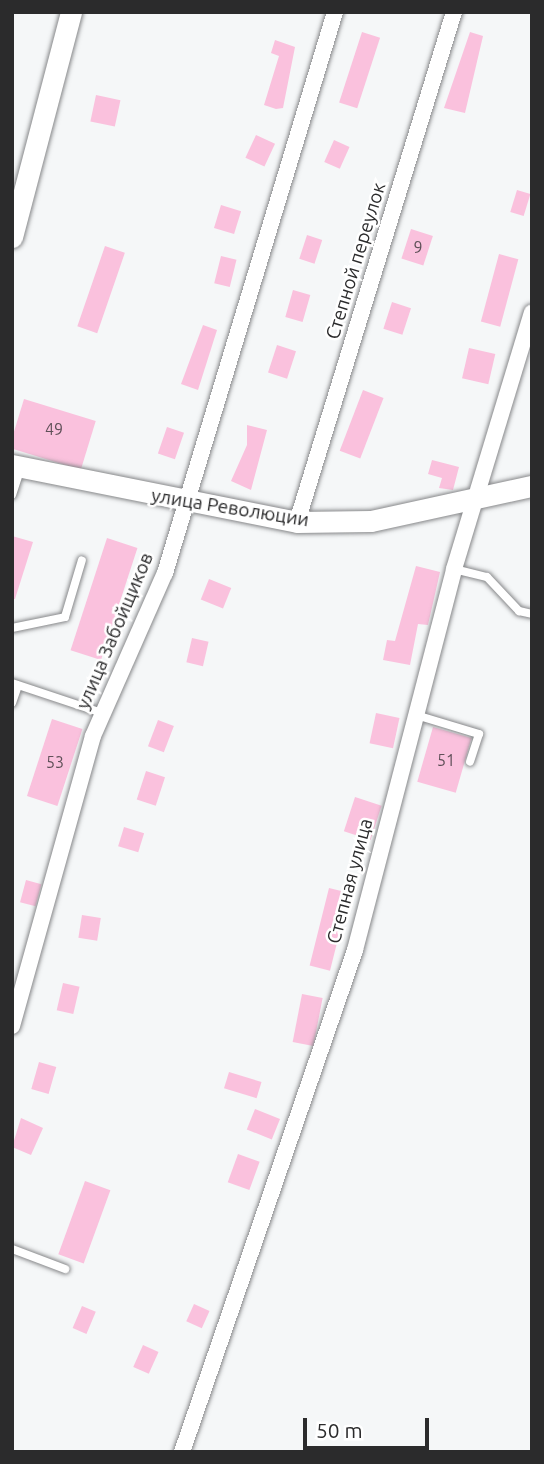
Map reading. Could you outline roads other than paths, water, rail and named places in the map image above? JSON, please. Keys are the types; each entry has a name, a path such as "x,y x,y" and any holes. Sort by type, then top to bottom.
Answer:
{"street":[{"path":"12,237 71,12"},
{"name":"улица Забойщиков","path":"12,1026 102,713 166,573 335,12"},
{"name":"Степной переулок","path":"297,522 454,12"},
{"name":"Степная улица","path":"182,1452 355,950 474,497 532,313"},
{"name":"улица Революции","path":"17,466 186,504 297,522 371,521 532,486"}],"lane":[{"path":"12,495 17,466"},
{"path":"12,628 65,617 82,560"},
{"path":"454,569 486,577 520,611 532,614"},
{"path":"12,703 15,685 102,713"},
{"path":"416,715 479,734 470,762"},
{"path":"12,1249 65,1269"}]}
